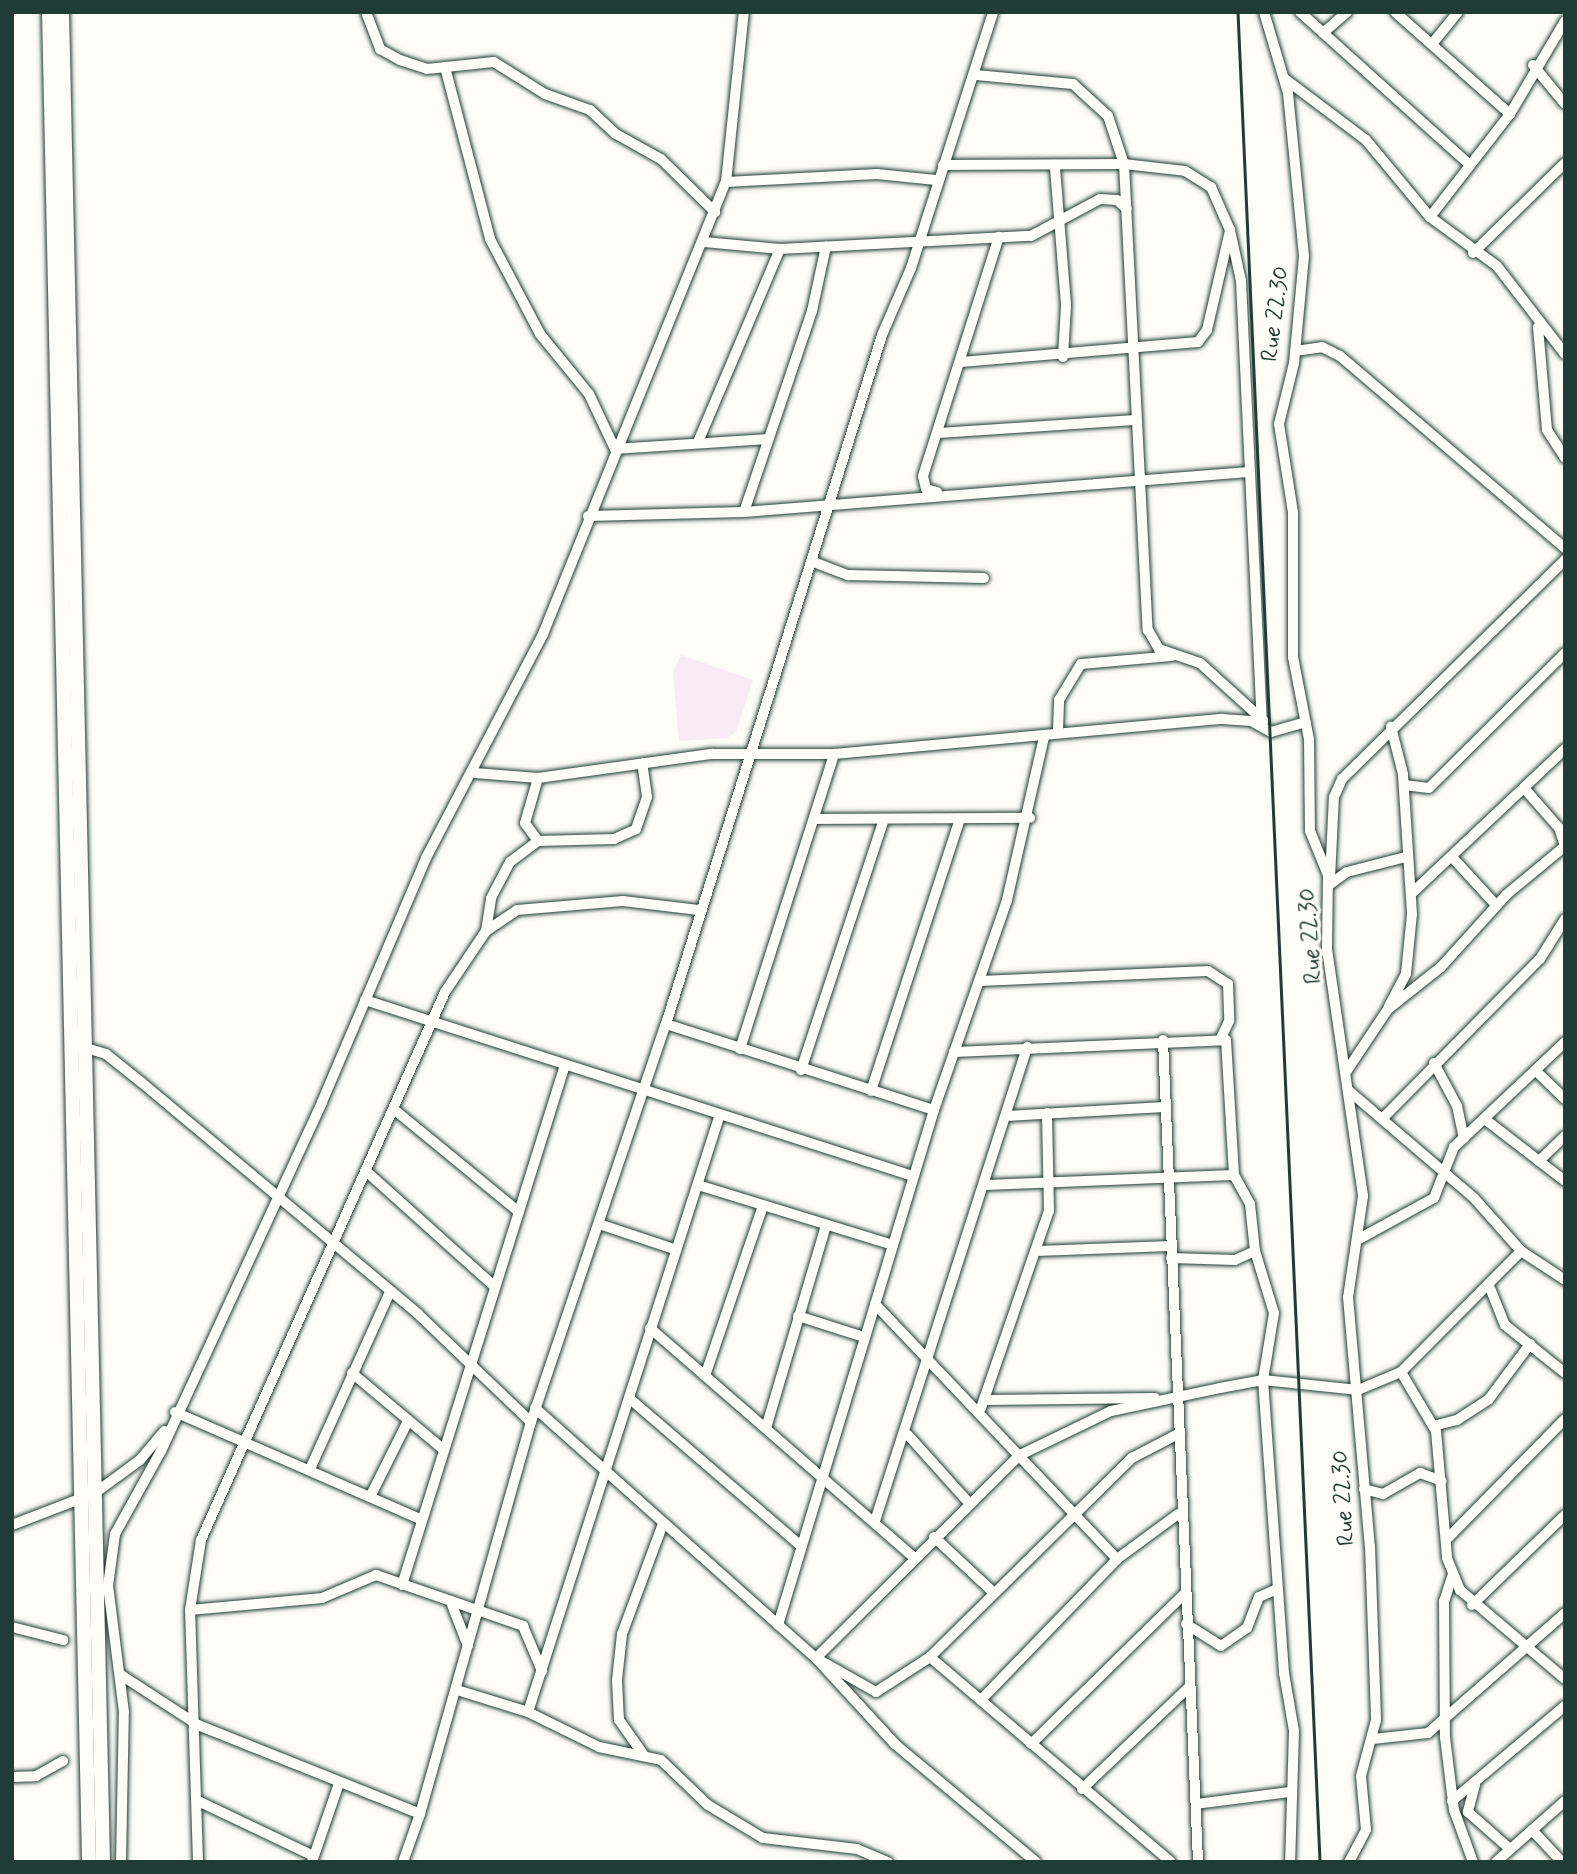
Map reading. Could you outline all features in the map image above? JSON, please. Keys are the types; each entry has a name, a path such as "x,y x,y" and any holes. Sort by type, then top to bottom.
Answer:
{"main road":[{"path":"49,12 88,1496 103,1862"},
{"path":"62,12 83,1047 89,1862"}],"street":[{"path":"366,12 380,48 427,69 495,62 545,94 590,110 661,159 715,212"},
{"path":"121,1862 121,1675 110,1558 116,1534 174,1416 365,1000 426,858 475,773 490,729 542,634 615,449 704,242 726,182 744,12"},
{"path":"403,1862 457,1690 476,1613 535,1408 666,1024 698,911 754,752 828,505 919,238 936,180 976,75 993,12"},
{"name":"Rue 22.30","path":"1264,12 1284,79 1304,256 1295,351 1279,424 1293,512 1293,657 1306,722 1310,831 1329,886 1327,949 1362,1180 1359,1239 1348,1297 1358,1390 1364,1489 1373,1739 1362,1776 1366,1830 1349,1862"},
{"path":"1300,12 1469,164"},
{"path":"1323,33 1347,12"},
{"path":"1395,12 1510,114"},
{"path":"1432,44 1458,12"},
{"path":"1430,217 1510,114 1533,65 1565,21"},
{"path":"1533,65 1565,104"},
{"path":"444,67 490,239 540,334 589,394 615,449"},
{"path":"976,75 1086,89 1108,116 1124,164 1137,484 1148,630 1158,649 1172,656 1200,663 1271,732 1306,722"},
{"path":"1284,79 1366,140 1430,217 1473,253 1505,274 1538,327 1565,354"},
{"path":"1473,253 1565,163"},
{"path":"943,165 1055,168 1124,164 1196,174 1211,187 1230,230 1241,281 1248,472 1263,724"},
{"path":"1055,168 1061,218 1063,357"},
{"path":"726,182 877,174 936,180"},
{"path":"704,242 780,249 919,238 1041,234 1061,218 1107,198 1127,209"},
{"path":"961,362 1132,351 1201,341 1230,230"},
{"path":"940,493 926,489 923,476 940,433 999,237"},
{"path":"744,512 826,246"},
{"path":"698,442 780,249"},
{"path":"1538,327 1547,430 1565,458"},
{"path":"1295,351 1322,347 1340,356 1562,542"},
{"path":"940,433 1134,420"},
{"path":"615,449 768,439"},
{"path":"589,516 744,512 940,493 1137,484 1248,472"},
{"path":"1329,886 1335,790 1391,727 1565,560"},
{"path":"811,561 848,575 984,578"},
{"path":"1404,785 1429,788 1565,653"},
{"path":"1058,732 1059,699 1081,664 1172,656"},
{"path":"475,773 538,778 642,763 754,752 834,754 1044,737 1058,732 1166,729 1222,719 1263,724"},
{"path":"1346,1072 1388,1009 1406,974 1411,894 1406,857 1404,785 1391,727"},
{"path":"778,1625 800,1545 934,1110 980,981 1030,818 1044,737"},
{"path":"1411,894 1565,749"},
{"path":"740,1049 834,754"},
{"path":"198,1862 198,1725 190,1610 196,1552 242,1444 396,1111 433,1020 486,931 491,898 510,862 538,841 614,839 636,829 648,797 642,763"},
{"path":"538,778 525,823 538,841"},
{"path":"1388,1009 1441,967 1496,905 1565,846 1559,828 1524,788"},
{"path":"815,819 883,822 1030,818"},
{"path":"871,1091 960,819"},
{"path":"801,1070 883,822"},
{"path":"1329,886 1348,872 1406,857"},
{"path":"1452,857 1496,905"},
{"path":"1332,864 1348,872"},
{"path":"486,931 527,909 623,901 698,911"},
{"path":"1382,1119 1434,1063 1540,959 1565,919"},
{"path":"980,981 1208,971 1228,984 1229,1021 1221,1038"},
{"path":"365,1000 433,1020 641,1093 914,1176"},
{"path":"666,1024 801,1070 934,1110"},
{"path":"954,1052 1221,1038 1229,1045 1234,1175 1250,1204 1255,1251 1274,1313 1263,1380 1277,1589 1294,1731 1290,1792 1290,1862"},
{"path":"1163,1040 1170,1245 1179,1398 1178,1514 1185,1593 1198,1862"},
{"path":"1359,1239 1434,1198 1446,1173 1447,1158 1464,1138 1537,1072 1565,1042"},
{"path":"83,1047 123,1068 390,1292 531,1422"},
{"path":"876,1521 908,1435 1027,1047"},
{"path":"1434,1063 1457,1106 1464,1138"},
{"path":"402,1585 420,1519 472,1368 494,1286 564,1068"},
{"path":"1537,1072 1565,1099"},
{"path":"1348,1090 1446,1173 1521,1251 1565,1280"},
{"path":"1007,1116 1164,1107"},
{"path":"396,1111 519,1212"},
{"path":"984,1404 1049,1211 1047,1113"},
{"path":"528,1712 674,1249 719,1117"},
{"path":"1486,1120 1565,1181"},
{"path":"1539,1160 1565,1136"},
{"path":"367,1172 494,1286"},
{"path":"985,1185 1234,1175"},
{"path":"698,1185 893,1245"},
{"path":"705,1376 763,1206"},
{"path":"599,1224 674,1249"},
{"path":"766,1428 826,1225"},
{"path":"1037,1251 1170,1245"},
{"path":"1171,1258 1236,1260 1255,1251"},
{"path":"816,1658 913,1557 1020,1455 1111,1411 1263,1380 1358,1390 1401,1372 1490,1288 1521,1251"},
{"path":"1490,1288 1500,1318 1565,1373"},
{"path":"310,1469 390,1292"},
{"path":"875,1304 930,1362 984,1404 1020,1455 1117,1559"},
{"path":"798,1316 864,1337"},
{"path":"650,1328 876,1521 913,1557"},
{"path":"1433,1426 1457,1420 1489,1399 1530,1344"},
{"path":"1401,1372 1433,1426 1442,1481 1446,1540 1453,1574 1472,1605 1565,1679"},
{"path":"352,1373 407,1423 443,1449"},
{"path":"629,1398 800,1545"},
{"path":"984,1404 1179,1398"},
{"path":"535,1408 603,1474 816,1658 887,1737 1036,1862"},
{"path":"12,1525 88,1496 140,1460 174,1416"},
{"path":"174,1416 310,1469 420,1519"},
{"path":"1446,1540 1565,1419"},
{"path":"370,1497 407,1423"},
{"path":"816,1658 876,1692 930,1657 1072,1513 1132,1458 1180,1433"},
{"path":"908,1435 969,1503"},
{"path":"1364,1489 1383,1494 1420,1473 1442,1481"},
{"path":"981,1700 1117,1559 1178,1514"},
{"path":"1472,1605 1565,1515"},
{"path":"643,1754 620,1720 617,1680 622,1634 663,1524"},
{"path":"934,1537 993,1592"},
{"path":"1453,1574 1442,1636 1452,1801 1473,1862"},
{"path":"190,1610 322,1598 376,1575 452,1605 523,1626 542,1671"},
{"path":"1186,1624 1221,1646 1247,1628 1259,1597 1277,1589"},
{"path":"1031,1744 1185,1593"},
{"path":"452,1605 468,1646"},
{"path":"1373,1739 1428,1733 1447,1712 1529,1649 1565,1612"},
{"path":"12,1627 63,1640"},
{"path":"930,1657 1171,1862"},
{"path":"121,1675 198,1725 338,1786 420,1814"},
{"path":"1082,1789 1189,1688"},
{"path":"457,1690 528,1712 599,1747 643,1754 669,1764 708,1805 763,1839 857,1849 888,1862"},
{"path":"1452,1801 1475,1785 1565,1706"},
{"path":"12,1777 36,1776 62,1761"},
{"path":"1475,1785 1468,1812 1510,1849"},
{"path":"198,1801 313,1859 338,1786"},
{"path":"1196,1804 1290,1792"},
{"path":"1496,1862 1565,1801"},
{"path":"1532,1830 1562,1862"}],"shaded area":[{"path":"681,655 753,680 736,732 727,738 679,741 673,673"}],"railway":[{"path":"1238,12 1320,1862"}]}
